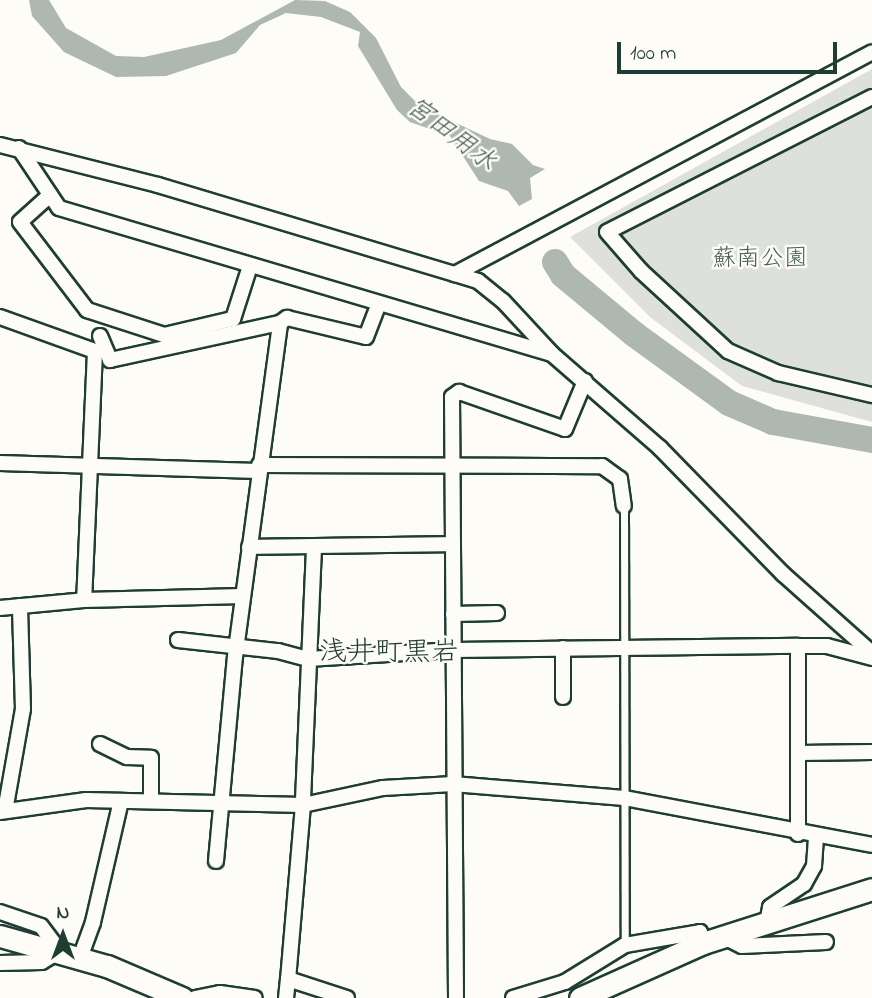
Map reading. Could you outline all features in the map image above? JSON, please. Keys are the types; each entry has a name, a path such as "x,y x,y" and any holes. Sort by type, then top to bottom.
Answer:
{"main road":[{"path":"579,998 703,943 872,889"},
{"path":"0,936 70,954 182,998"}],"street":[{"path":"455,274 872,52"},
{"path":"872,97 607,232 641,271 728,351 778,373 872,395"},
{"path":"0,145 19,148 478,281 503,301 552,354 660,447 783,574 872,656"},
{"path":"19,148 59,208 378,306 552,354"},
{"path":"50,195 20,222 87,310 164,335 233,319 250,267"},
{"path":"100,336 110,360 280,323 287,317 366,337 378,306"},
{"path":"0,317 96,352 85,600"},
{"path":"216,861 243,596 280,323"},
{"path":"456,998 452,397 459,392 565,429 585,381"},
{"path":"0,463 259,468 602,466 620,479 624,506"},
{"path":"249,547 453,544"},
{"path":"286,998 303,805 314,548"},
{"path":"0,608 85,600 243,596"},
{"path":"20,606 23,709 3,811 86,800 223,801 303,805 383,788 453,784 624,798 798,834 872,845"},
{"path":"453,614 497,614"},
{"path":"178,640 308,659 453,650 623,646 827,646 872,656"},
{"path":"798,646 798,834"},
{"path":"563,648 563,696"},
{"path":"100,744 127,757 151,758 151,800"},
{"path":"799,752 872,752"},
{"path":"0,963 42,962 70,954 93,922 121,801"},
{"path":"767,923 770,907 804,884 814,866 816,836"},
{"path":"0,912 41,926 70,954"},
{"path":"513,998 565,982 625,945 700,932 703,943"},
{"path":"724,937 742,946 826,942"},
{"path":"288,979 347,998"},
{"path":"195,998 220,993 255,998"}],"lane":[{"path":"624,506 625,945"}],"green space":[{"name":"蘇南公園","path":"872,69 872,422 742,386 650,317 570,237"}],"water":[{"path":"29,0 49,0 66,28 116,56 144,57 221,40 295,0 325,1 350,12 376,38 401,87 420,106 490,139 512,144 533,165 545,169 530,178 532,199 519,206 508,191 479,181 450,136 410,122 397,110 358,46 360,32 321,17 286,13 260,25 236,53 166,76 116,77 64,52 32,16"}],"waterway":[{"name":"宮田用水","path":"555,262 563,275 634,334 729,403 773,422 872,440"}],"district":[{"name":"浅井町黒岩","path":"389,654"}]}
